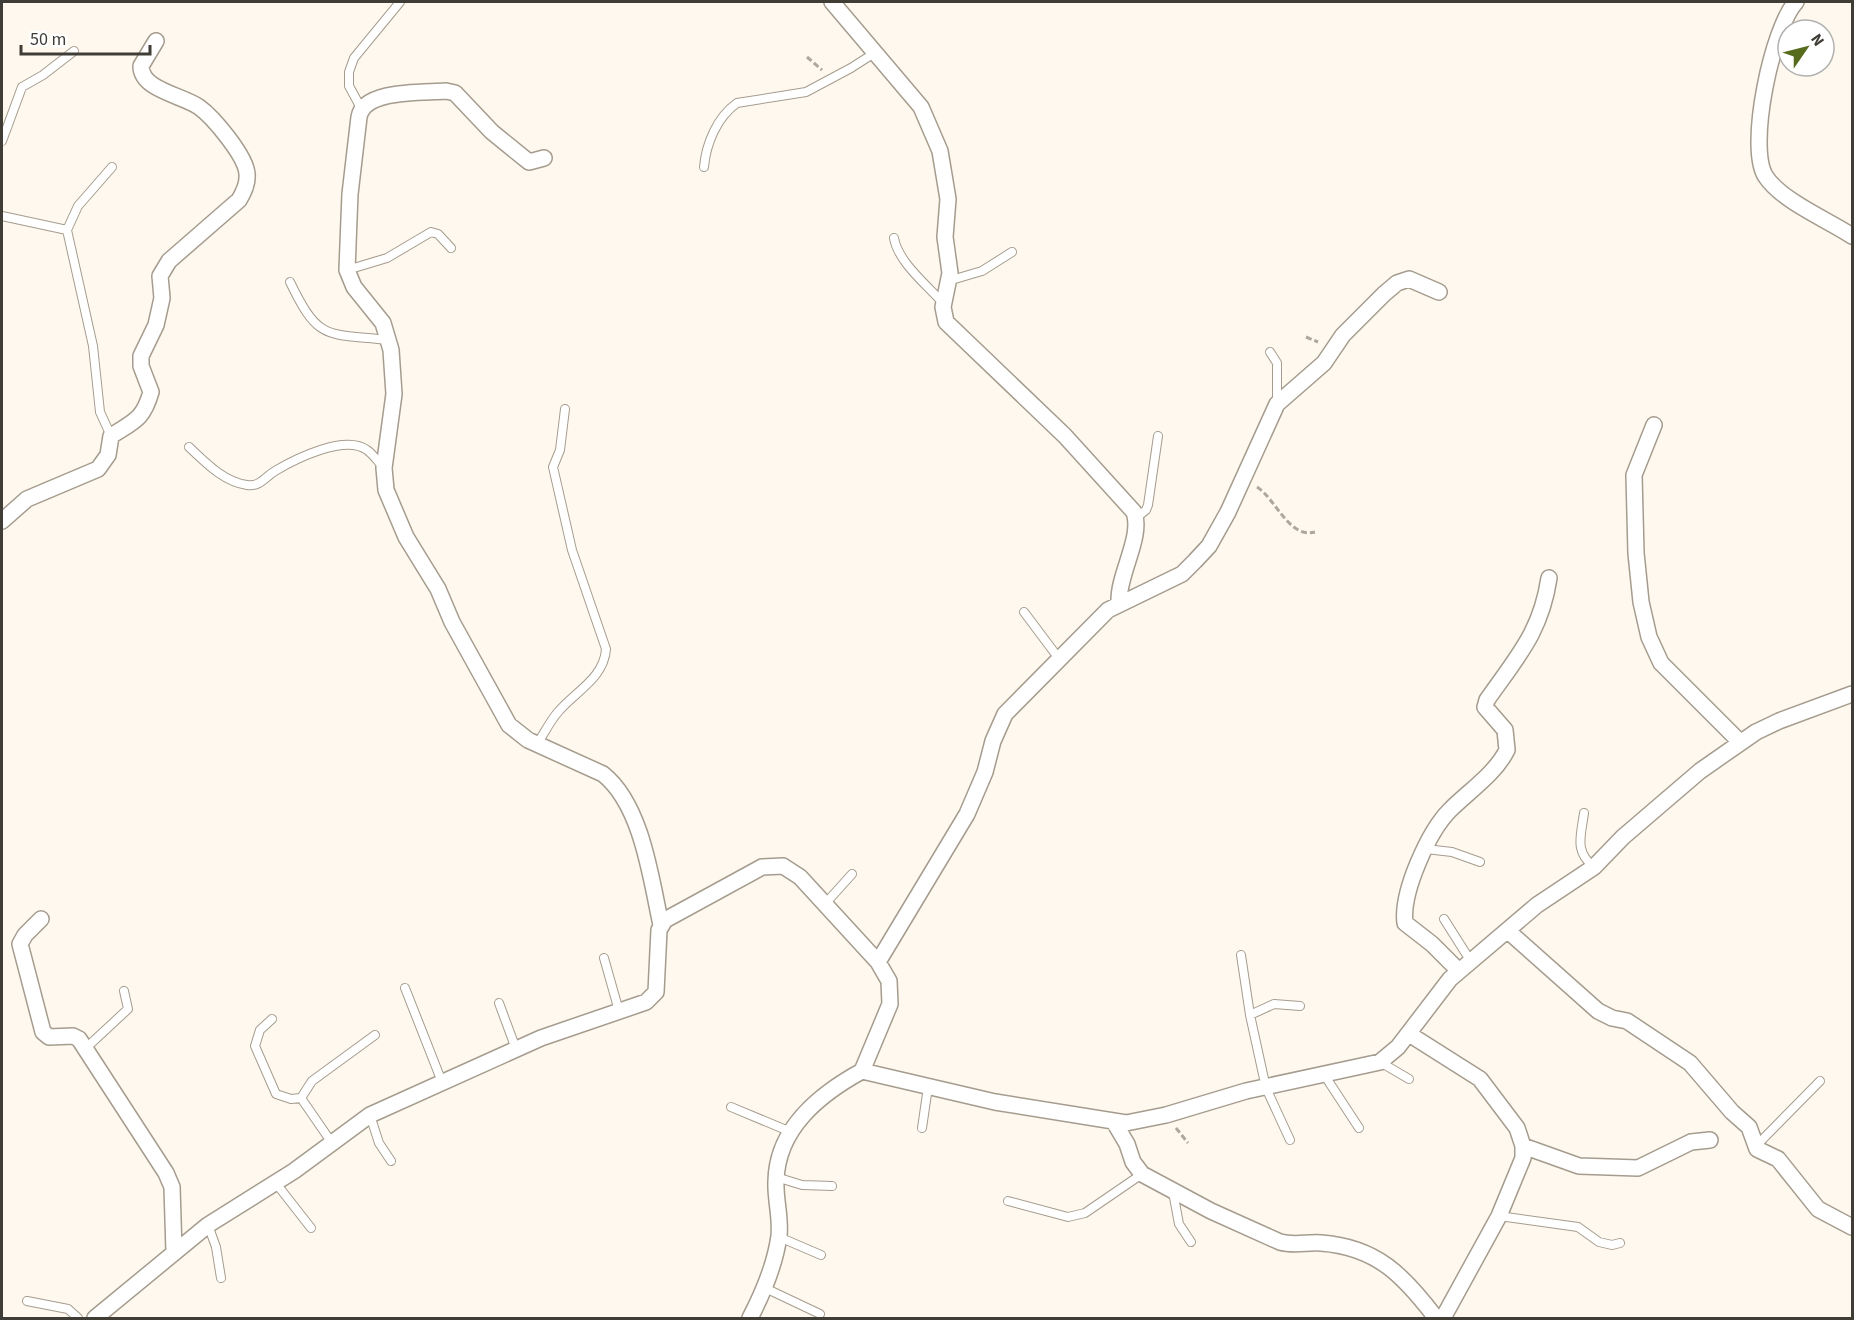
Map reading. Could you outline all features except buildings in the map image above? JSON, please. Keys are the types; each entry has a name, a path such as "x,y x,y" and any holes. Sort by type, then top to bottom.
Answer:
{"street":[{"path":"832,2 921,106 940,151 948,199 945,237 950,273 944,303 946,322 1065,436 1124,498 1136,518 1137,525 1119,590 1119,602"},
{"path":"1794,2 1786,15 1767,72 1760,164 1766,179 1780,191 1852,236"},
{"path":"2,521 27,499 98,469 108,455 111,436 136,422 144,413 152,392 141,366 141,356 159,315 161,271 169,261 239,200 246,190 247,174 244,162 219,127 200,108 170,92 160,90 143,76 141,66 156,41"},
{"path":"95,1318 208,1225 275,1182 370,1115 516,1049 646,1002 656,992 661,925 642,842 633,818 612,783 603,774 516,732 501,714 452,622 438,589 406,537 386,490 384,468 394,394 388,340 382,323 354,286 347,270 350,194 362,108 369,101 388,95 446,91 454,93 516,154 529,162 544,158"},
{"path":"878,962 967,814 985,772 993,741 1005,714 1108,610 1119,602 1141,596 1182,574 1196,561 1209,546 1277,404 1323,363 1343,335 1397,284 1409,279 1439,292"},
{"path":"1654,424 1634,475 1639,582 1649,637 1665,668 1740,742"},
{"path":"1459,971 1432,944 1405,923 1407,893 1442,819 1479,784 1507,750 1505,730 1485,707 1487,700 1530,639 1545,606 1549,578"},
{"path":"862,1071 995,1102 1114,1122 1166,1115 1266,1088 1380,1062 1398,1047 1450,979 1470,960 1564,885 1594,867 1623,837 1700,771 1740,742 1779,721 1852,694"},
{"path":"661,925 685,908 762,867 783,866 791,870 825,904 878,962 889,981 890,1005 862,1071 835,1086 810,1106 791,1132 780,1153 776,1177 779,1237 765,1288 750,1318"},
{"path":"41,919 25,935 20,945 43,1032 49,1037 77,1037 172,1186 174,1252"},
{"path":"1508,931 1598,1011 1628,1021 1685,1059 1732,1112 1749,1127 1756,1146 1762,1153 1778,1159 1818,1209 1852,1227"},
{"path":"1409,1034 1480,1079 1517,1128 1523,1146 1523,1158 1499,1216 1443,1318"},
{"path":"1114,1122 1127,1144 1133,1162 1142,1174 1280,1242 1290,1245 1323,1243 1365,1253 1384,1262 1402,1276 1436,1318"},
{"path":"1523,1146 1579,1166 1638,1168 1691,1142 1710,1140"}],"lane":[{"path":"362,108 349,86 349,72 354,58 400,2"},
{"path":"2,141 22,87 43,75 74,51"},
{"path":"704,167 705,150 729,109 737,104 806,92 876,52"},
{"path":"111,436 100,412 93,346 67,230 78,206 112,167"},
{"path":"2,216 67,230"},
{"path":"347,270 387,258 431,232 438,234 451,248"},
{"path":"894,238 895,247 944,303"},
{"path":"948,281 982,271 1012,252"},
{"path":"290,282 307,316 317,327 334,334 388,340"},
{"path":"1270,352 1278,369 1277,404"},
{"path":"537,744 558,712 598,672 605,660 606,649 572,550 553,467 560,450 565,409"},
{"path":"1136,518 1146,510 1148,505 1158,436"},
{"path":"189,447 224,476 247,485 260,483 287,464 327,447 347,445 366,449 384,468"},
{"path":"1024,612 1060,660"},
{"path":"1584,813 1580,847 1583,858 1594,867"},
{"path":"1426,849 1452,852 1480,862"},
{"path":"825,904 852,874"},
{"path":"1444,919 1470,960"},
{"path":"1241,956 1250,1015 1266,1088 1290,1140"},
{"path":"604,958 619,1011"},
{"path":"405,988 442,1082"},
{"path":"86,1048 128,1009 124,991"},
{"path":"499,1003 516,1049"},
{"path":"1250,1015 1274,1004 1300,1006"},
{"path":"272,1019 260,1030 255,1046 276,1094 291,1099 301,1098"},
{"path":"301,1098 312,1081 375,1035"},
{"path":"1380,1062 1409,1079"},
{"path":"1325,1076 1359,1128"},
{"path":"1756,1146 1820,1081"},
{"path":"922,1128 928,1087"},
{"path":"301,1098 332,1143"},
{"path":"731,1107 791,1132"},
{"path":"370,1115 379,1143 391,1161"},
{"path":"1008,1201 1068,1217 1085,1213 1142,1174"},
{"path":"776,1177 802,1185 832,1186"},
{"path":"275,1182 311,1228"},
{"path":"1173,1190 1179,1224 1191,1242"},
{"path":"1499,1216 1578,1227 1599,1242 1612,1245 1620,1243"},
{"path":"208,1225 216,1247 221,1278"},
{"path":"779,1237 821,1255"},
{"path":"765,1288 820,1314"},
{"path":"27,1301 50,1304 68,1310 78,1318"}],"path":[{"path":"807,57 831,78"},
{"path":"1242,478 1272,499 1284,518 1298,531 1307,534 1315,532"}]}
